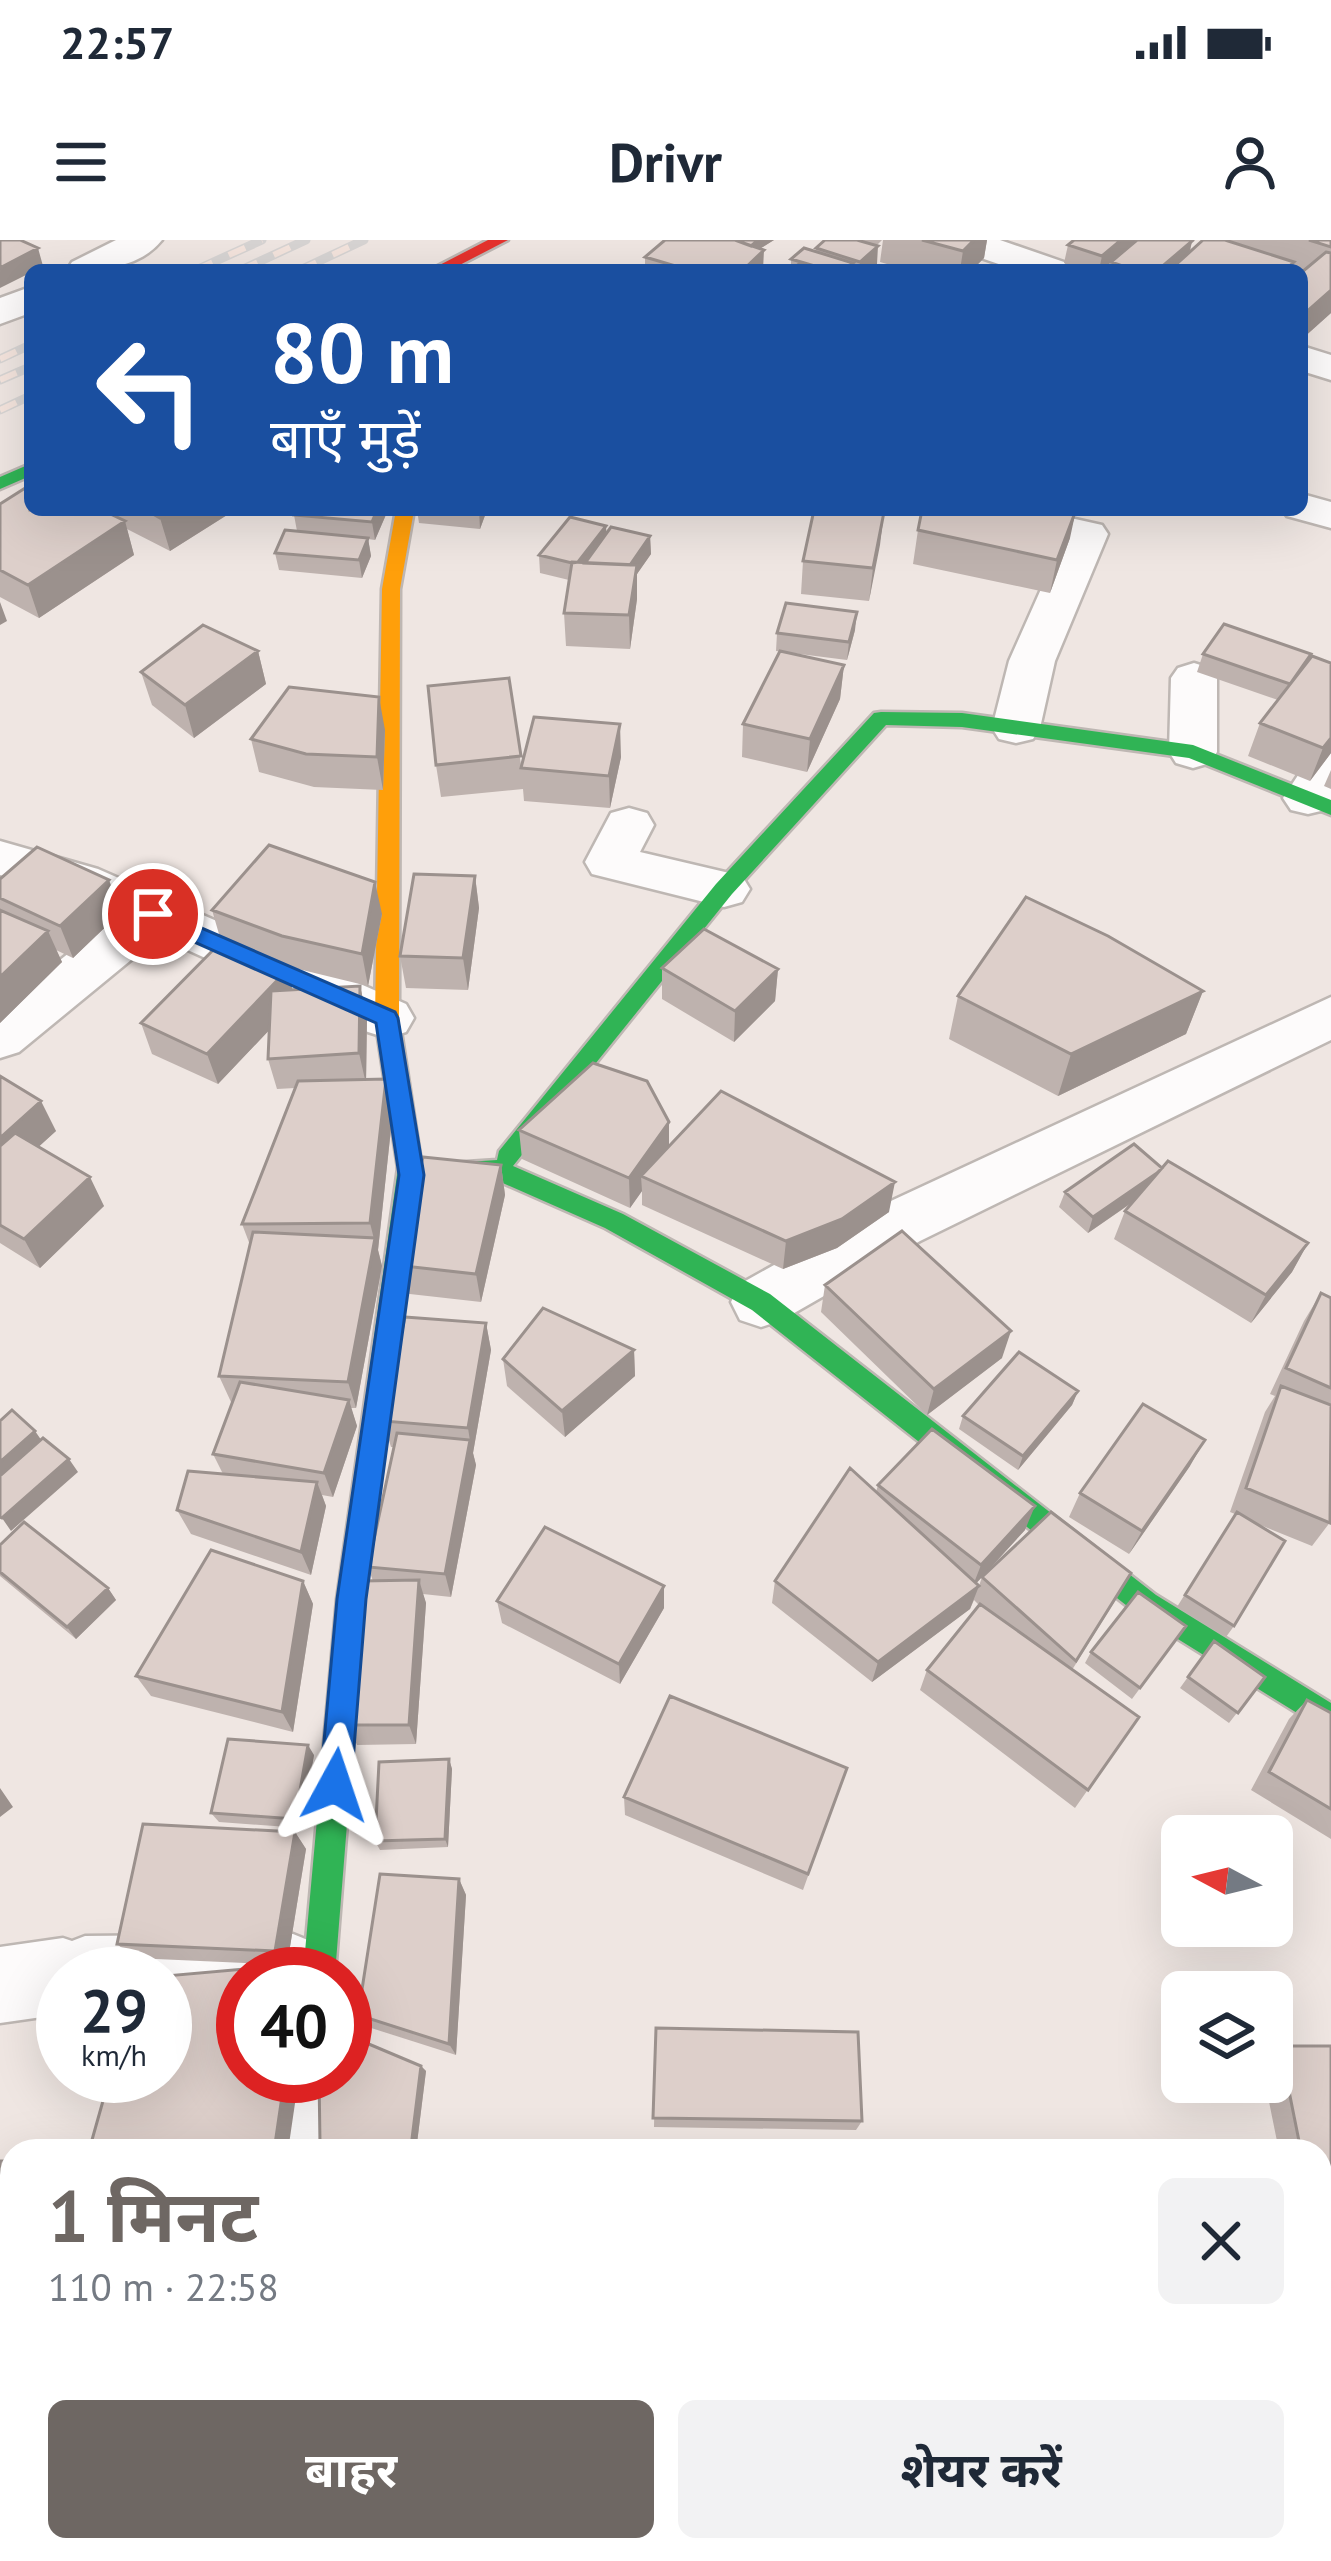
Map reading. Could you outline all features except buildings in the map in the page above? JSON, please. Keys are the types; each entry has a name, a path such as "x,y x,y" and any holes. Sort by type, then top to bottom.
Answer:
{"street":[{"path":"97,264 143,240"},
{"path":"453,264 500,240"},
{"path":"965,240 1034,264"},
{"path":"321,1947 352,1599 411,1175 387,1018 391,589 404,516"},
{"path":"1004,516 1087,533 1032,661 1016,728"},
{"path":"1193,752 1194,678"},
{"path":"498,1170 724,890 881,718 962,720 1193,752 1324,789"},
{"path":"628,825 610,862 724,890"},
{"path":"0,857 80,881 387,1018"},
{"path":"0,1038 153,914"},
{"path":"760,1302 899,1224 1331,1017"},
{"path":"411,1175 498,1170 614,1221 760,1302 1146,1604 1331,1720"},
{"path":"0,1984 36,1979"},
{"path":"306,2139 309,2103"}],"railway":[{"path":"209,264 262,240"},
{"path":"254,264 306,240"},
{"path":"313,264 364,240"},
{"path":"0,359 24,348"},
{"path":"0,380 24,370"},
{"path":"0,410 24,399"}],"traffic: fast":[{"path":"0,484 24,472"},
{"path":"508,1158 724,889 881,718 962,720 1193,752 1331,808"},
{"path":"321,1947 351,1599 410,1168"},
{"path":"415,1175 498,1170 614,1221 761,1302 1146,1604 1331,1720"}],"traffic: slow":[{"path":"404,516 391,589 387,1018 410,1168"}],"traffic: jam":[{"path":"450,264 500,240"}],"route":[{"path":"153,914 387,1018 411,1175 352,1599 335,1785"}]}
